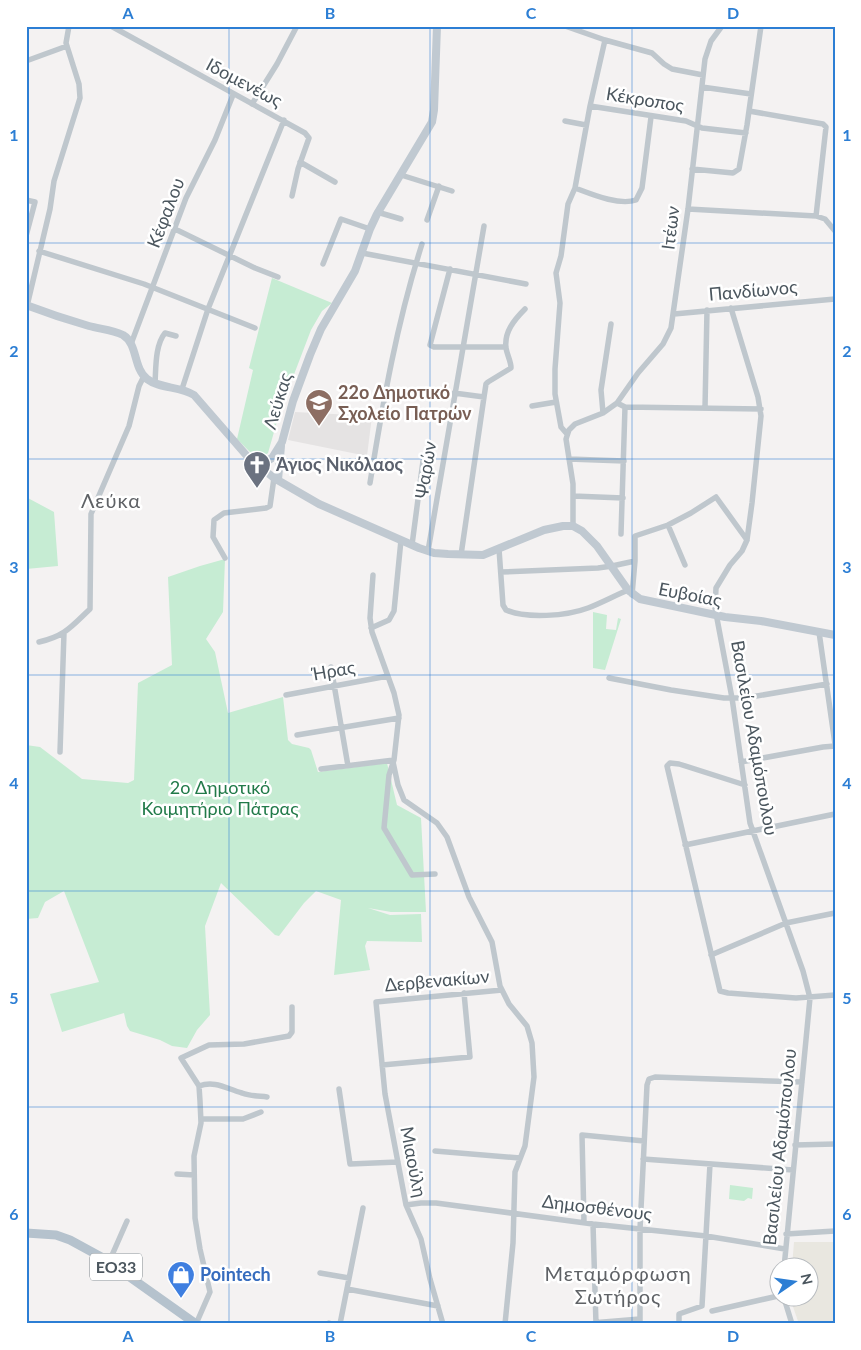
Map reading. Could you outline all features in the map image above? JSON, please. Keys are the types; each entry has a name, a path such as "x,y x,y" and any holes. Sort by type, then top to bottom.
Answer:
{"main road":[{"name":"Λεύκας","path":"259,466 272,458 282,442 291,406 322,329 351,279 378,212 401,175 412,152 432,122 437,26"},
{"path":"27,305 67,320 126,337 131,344 144,376 155,383 182,389 194,395 259,466 276,479 319,504 428,551 461,555 482,555 544,530 562,526 573,526 590,539 612,566 630,593"},
{"path":"276,479 282,442"},
{"name":"Ευβοίας","path":"630,593 648,602 835,635"},
{"name":"ΕΟ33","path":"26,1234 41,1233 63,1237 109,1262 196,1324"}],"street":[{"path":"27,305 50,209 56,174 80,98 79,84 66,40 69,26"},
{"name":"Ιδομενέως","path":"111,26 302,131 309,138 300,162 292,196"},
{"path":"252,104 278,64 297,26"},
{"path":"565,26 605,40 652,53 672,69 703,75"},
{"name":"Ιτέων","path":"567,434 575,424 603,413 617,403 638,373 668,337 674,314 708,46 722,26"},
{"path":"692,169 736,172 738,169 746,133 761,26"},
{"path":"590,106 605,40"},
{"path":"26,61 67,46"},
{"path":"702,87 751,94"},
{"name":"Κέφαλου","path":"131,344 190,189 215,140 234,94"},
{"name":"Κέκροπος","path":"575,188 590,106 686,121 702,128 746,133"},
{"path":"749,111 823,124 826,127 816,216"},
{"path":"573,526 574,496 566,442 567,434 560,427 556,402 555,369 560,303 556,274 561,256 568,204 575,188 606,198 631,202 636,200 642,188 652,117"},
{"path":"182,389 208,309 284,120"},
{"path":"565,121 586,125"},
{"path":"300,162 335,182"},
{"path":"401,175 452,191"},
{"path":"428,220 438,186"},
{"path":"26,200 34,202 26,236"},
{"path":"688,209 816,216 825,219 835,231"},
{"path":"378,212 401,219"},
{"path":"323,264 341,219 370,229"},
{"name":"Ψαρών","path":"428,551 484,226"},
{"path":"175,229 229,256 278,277"},
{"path":"370,483 391,358 422,244"},
{"path":"40,250 153,287 256,328"},
{"path":"362,254 526,284"},
{"path":"450,270 430,346 506,347"},
{"name":"Πανδίωνος","path":"674,314 835,299"},
{"name":"Βασιλείου Αδαμόπουλου","path":"731,308 761,409 747,540 742,551 730,565 716,588 716,615 732,698 752,831 786,923 810,998 785,1258"},
{"path":"461,555 486,384 511,368 506,347 509,328 524,309"},
{"path":"705,408 707,310"},
{"path":"603,413 601,390 611,324"},
{"path":"155,383 162,336 166,333 176,336"},
{"path":"38,642 54,639 64,633 90,609 91,514 129,426 139,386 144,376"},
{"path":"454,393 484,397"},
{"path":"532,406 556,402"},
{"path":"617,403 625,406 761,409"},
{"path":"621,534 625,406"},
{"path":"569,459 624,461"},
{"path":"412,545 423,461"},
{"path":"225,558 213,537 214,520 224,513 270,506 276,479"},
{"path":"574,496 623,498"},
{"path":"500,549 503,605 506,610 519,614 534,615 578,611 630,593 635,561 635,536 668,525 716,497 747,540"},
{"path":"668,525 685,565"},
{"path":"371,628 389,620 394,611 400,540"},
{"path":"501,572 612,566 635,561"},
{"path":"373,575 371,628 397,702 399,718 394,761 389,775 384,828 412,875 435,874"},
{"path":"741,762 835,745 819,632"},
{"path":"60,752 64,633"},
{"path":"330,667 348,766"},
{"name":"Ήρας","path":"286,694 388,676"},
{"path":"609,678 671,690 732,698 827,684"},
{"path":"297,735 399,718"},
{"path":"321,769 394,761"},
{"path":"394,761 398,785 406,802 437,823 447,837 473,906 492,942 498,979 502,990 527,1026 532,1043 534,1077 526,1139 515,1172 512,1260 505,1324"},
{"path":"745,785 679,764 668,764 667,769 717,982 722,992 810,998 835,995"},
{"path":"685,845 835,814"},
{"path":"711,955 786,923 835,914"},
{"name":"Δερβενακίων","path":"376,1002 502,990"},
{"path":"382,1066 470,1057 464,993"},
{"name":"Μιαούλη","path":"376,1002 382,1066 406,1205 421,1239 443,1324"},
{"path":"196,1324 210,1292 195,1218 194,1156 201,1120 199,1086 181,1058 209,1045 244,1044 289,1036 292,1032 292,1007"},
{"path":"580,1324 640,1322 640,1229 647,1085 649,1079 802,1082"},
{"path":"199,1086 207,1083 222,1085 243,1094 267,1097"},
{"path":"340,1089 350,1164 398,1162"},
{"path":"201,1120 243,1119 261,1112"},
{"path":"584,1222 582,1135 644,1141"},
{"path":"795,1145 835,1144"},
{"path":"435,1151 520,1158"},
{"path":"643,1160 793,1170"},
{"path":"679,1324 679,1314 702,1306 710,1164"},
{"path":"177,1174 194,1175"},
{"name":"Δημοσθένους","path":"406,1205 431,1202 593,1224 706,1236 785,1249"},
{"path":"340,1324 363,1208"},
{"path":"109,1262 127,1221"},
{"path":"593,1224 596,1323"},
{"path":"786,1234 835,1231"},
{"path":"320,1273 349,1278"},
{"path":"347,1289 438,1306"},
{"path":"712,1311 768,1298"},
{"path":"787,1308 792,1324"}],"shaded area":[{"name":"22ο Δημοτικό Σχολείο Πατρών","path":"295,412 372,416 367,456 288,440"},
{"path":"794,1242 835,1242 835,1324 799,1324 793,1308 818,1308 818,1258 793,1258"}],"green space":[{"path":"272,278 332,303 322,311 311,330 280,411 268,453 260,459 255,457 237,439 253,370 249,368"},
{"path":"26,497 54,512 58,566 26,569"},
{"name":"2o Δημοτικό Κοιμητήριο Πάτρας","path":"225,559 223,612 206,639 215,652 228,713 283,697 288,740 292,744 311,750 318,772 387,763 397,805 421,818 426,912 391,912 368,908 390,915 421,914 422,942 367,941 365,946 370,970 334,975 341,900 316,891 304,903 279,936 275,935 221,883 205,926 210,1015 197,1030 187,1048 172,1046 160,1040 130,1031 124,1013 62,1032 50,994 99,982 64,891 45,902 38,918 26,919 26,745 40,747 82,779 128,783 134,780 138,683 172,665 168,577"},
{"path":"593,612 607,615 606,629 616,630 618,618 621,619 605,670 593,668"},
{"path":"730,1185 753,1188 752,1199 748,1198 744,1201 729,1199"}],"place":[{"name":"22ο Δημοτικό Σχολείο Πατρών","path":"319,427"},
{"name":"Άγιος Νικόλαος","path":"257,489"},
{"name":"Pointech","path":"181,1299"}],"district":[{"name":"Λεύκα","path":"111,501"},
{"name":"Μεταμόρφωση Σωτήρος","path":"618,1286"}]}
